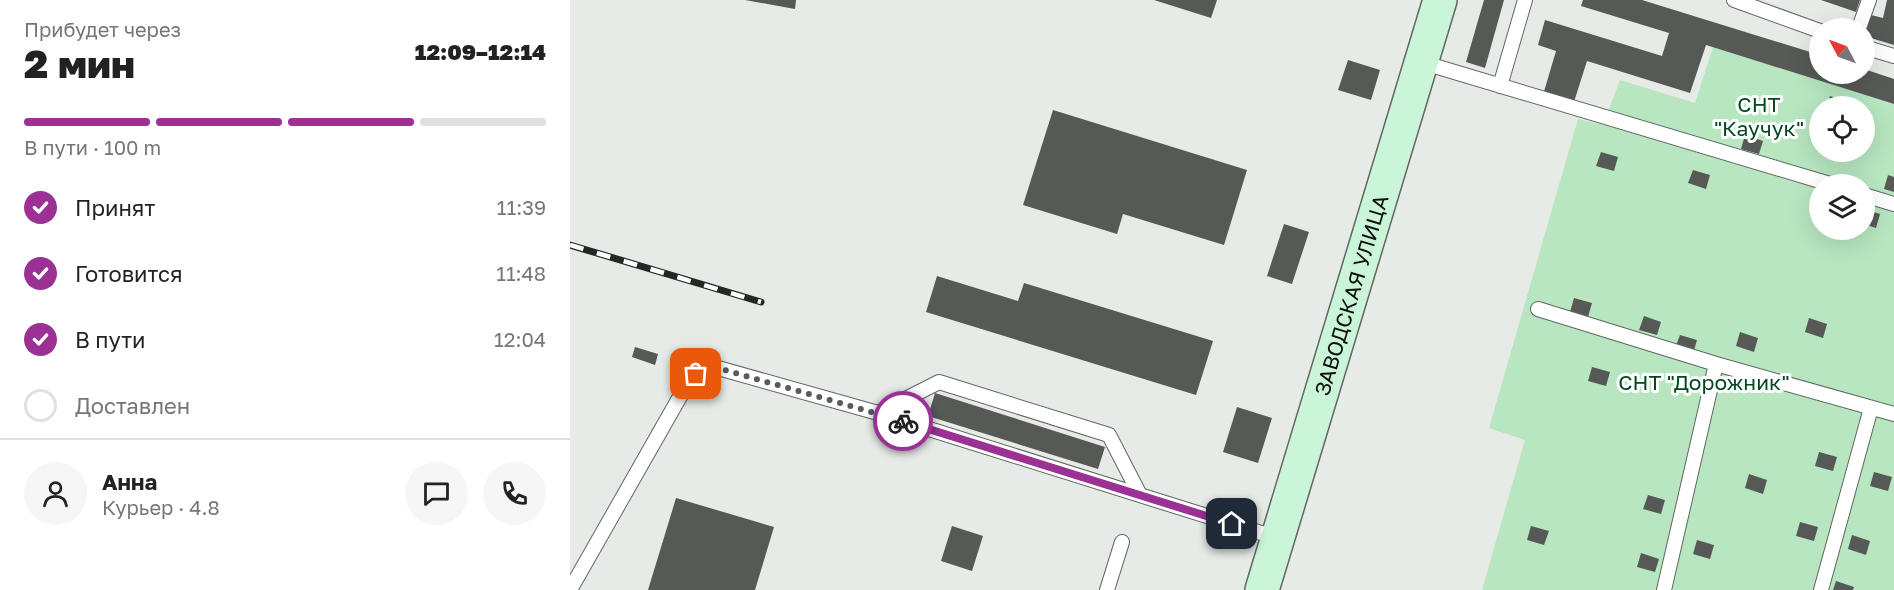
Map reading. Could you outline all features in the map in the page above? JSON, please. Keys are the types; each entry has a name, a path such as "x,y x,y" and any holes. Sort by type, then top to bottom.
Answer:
{"main road":[{"name":"ЗАВОДСКАЯ УЛИЦА","path":"1262,590 1440,0"}],"lane":[{"path":"1500,86 1525,0"},
{"path":"1734,0 1809,27"},
{"path":"1863,18 1869,0"},
{"path":"1875,50 1894,56"},
{"path":"1421,62 1809,178"},
{"path":"1875,198 1894,204"},
{"path":"1538,309 1716,364 1894,414"},
{"path":"1664,590 1716,364"},
{"path":"570,590 686,386 696,374 711,366 878,413 1277,538"},
{"path":"878,413 939,382 1052,417 1109,435 1140,495"},
{"path":"1821,590 1871,408"},
{"path":"1107,590 1122,542"}],"green space":[{"name":"СНТ \"Дорожник\"","path":"1713,47 1809,77 1809,84 1830,84 1869,96 1809,96 1809,162 1875,162 1875,98 1894,104 1894,590 1482,590 1525,440 1489,428 1578,119 1603,125 1620,80 1695,103"}],"building":[{"path":"745,0 796,0 795,9"},
{"path":"1154,0 1217,0 1211,18"},
{"path":"1484,0 1504,0 1485,68 1466,62"},
{"path":"1583,0 1642,0 1809,52 1809,77 1706,45 1690,93 1587,61 1573,105 1543,95 1556,51 1538,45 1545,20 1662,56 1669,33 1581,6"},
{"path":"1821,0 1860,0 1856,12"},
{"path":"1887,0 1894,0 1894,45 1875,39 1875,18 1870,18 1871,15 1883,18"},
{"path":"1348,60 1380,70 1371,100 1338,90"},
{"path":"1875,73 1894,79 1894,104 1875,98 1875,96 1830,84 1875,84"},
{"path":"1053,110 1247,170 1224,245 1123,214 1117,234 1023,205"},
{"path":"1745,135 1763,141 1759,154 1741,149"},
{"path":"1601,152 1618,157 1614,171 1596,166"},
{"path":"1693,170 1710,175 1706,189 1688,183"},
{"path":"1888,175 1894,177 1894,192 1884,189"},
{"path":"1875,212 1880,214 1875,228"},
{"path":"1284,224 1309,232 1292,284 1267,276"},
{"path":"937,276 1018,301 1024,283 1213,341 1196,395 926,312"},
{"path":"1574,298 1592,303 1588,317 1570,312"},
{"path":"1644,316 1661,322 1657,335 1639,330"},
{"path":"1809,318 1827,324 1823,338 1805,332"},
{"path":"1740,332 1758,338 1754,352 1736,346"},
{"path":"1680,335 1697,340 1693,354 1675,348"},
{"path":"635,347 658,354 655,365 632,357"},
{"path":"1592,367 1610,372 1606,386 1588,381"},
{"path":"935,393 1105,447 1098,469 928,416"},
{"path":"1237,407 1272,418 1258,463 1223,452"},
{"path":"1819,452 1837,457 1833,471 1815,466"},
{"path":"1874,472 1892,477 1888,491 1870,486"},
{"path":"1749,474 1767,480 1763,494 1745,488"},
{"path":"1648,495 1665,500 1661,514 1643,509"},
{"path":"676,498 774,527 755,590 648,590"},
{"path":"1800,522 1818,527 1814,541 1796,536"},
{"path":"952,526 983,536 972,571 941,561"},
{"path":"1531,526 1549,531 1544,545 1527,540"},
{"path":"1852,535 1870,541 1866,555 1848,549"},
{"path":"1697,540 1714,545 1710,559 1693,554"},
{"path":"1641,553 1659,559 1655,572 1637,567"},
{"path":"1836,581 1854,587 1853,590 1833,590"}],"railway":[{"path":"570,245 761,302"}],"way so far":[{"path":"696,374 711,366 903,421"}],"route":[{"path":"903,421 1232,524"}],"park label":[{"name":"СНТ \"Каучук\"","path":"1759,116"}]}
